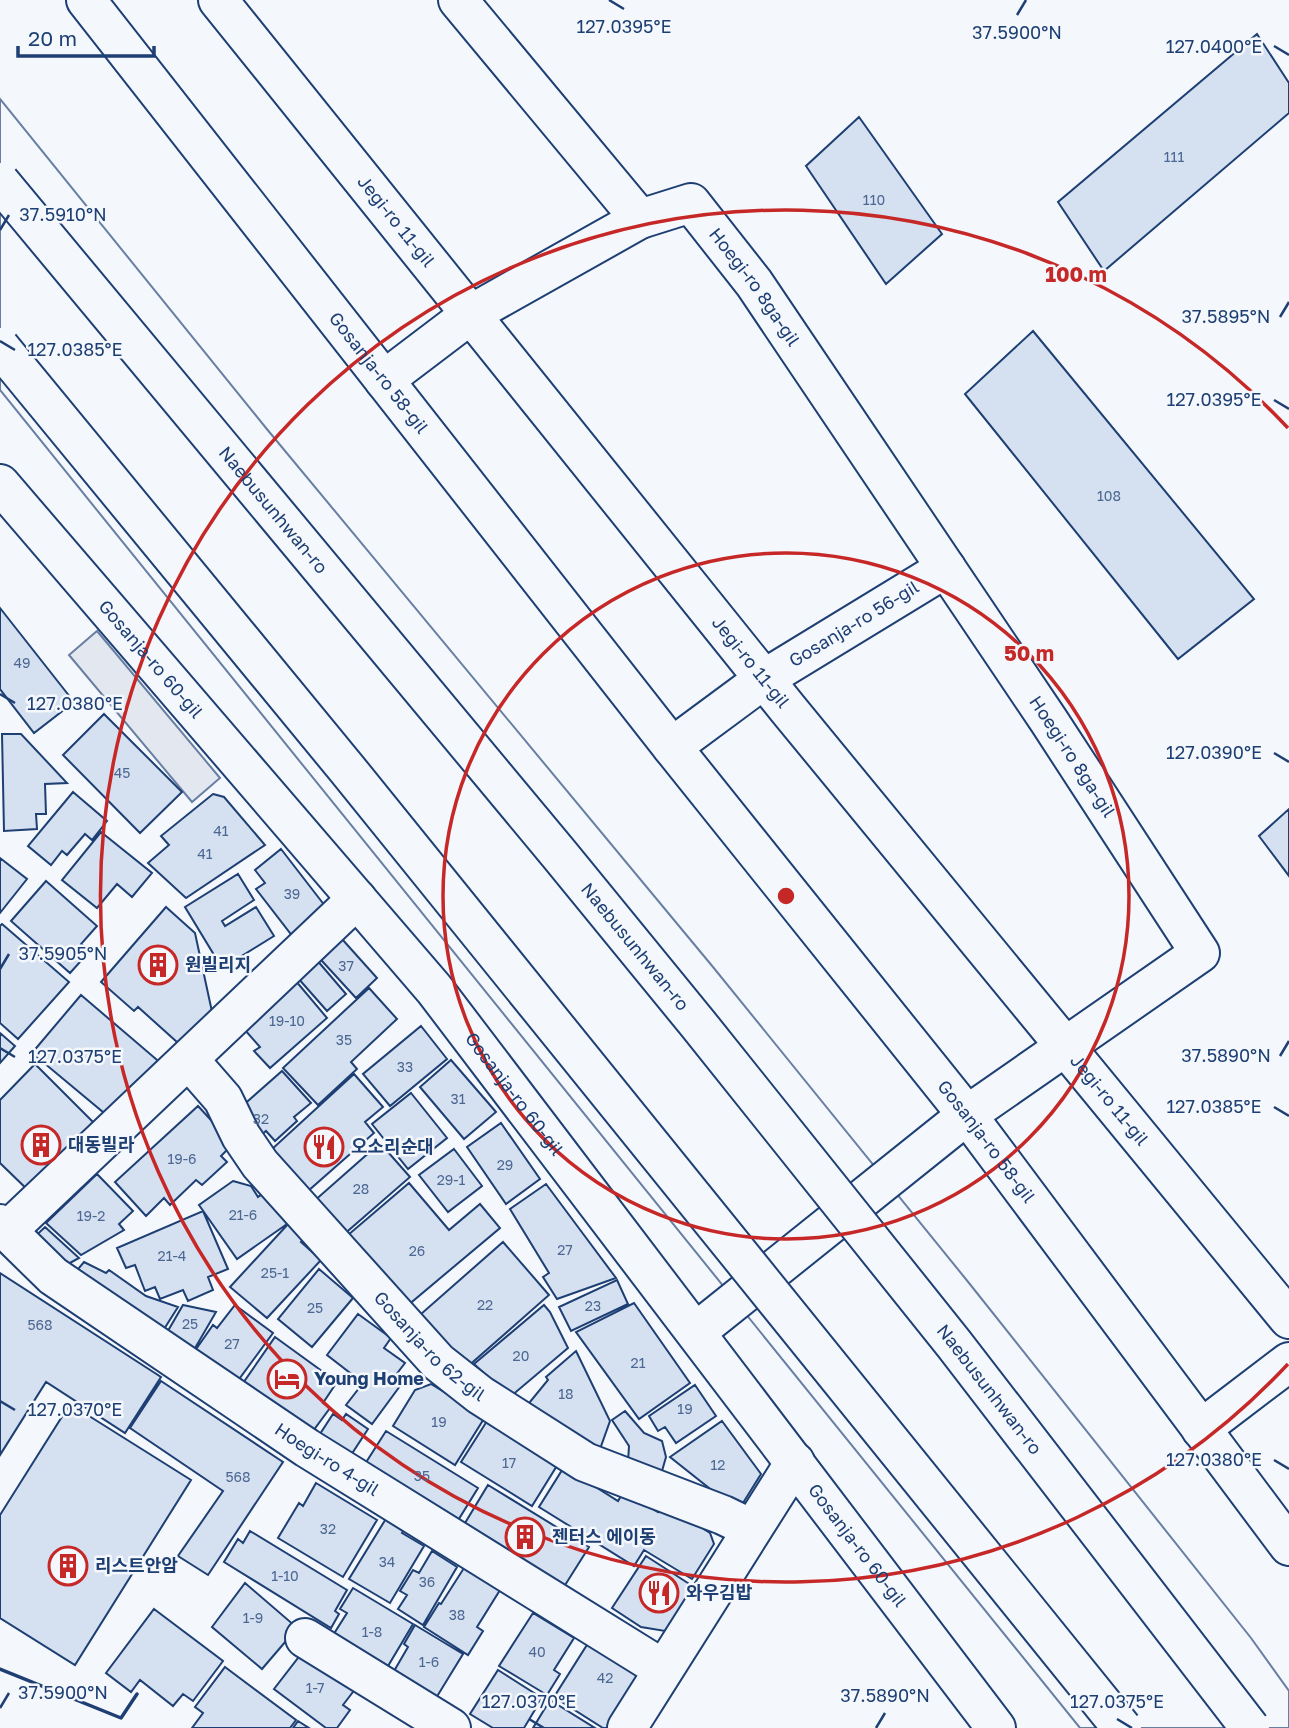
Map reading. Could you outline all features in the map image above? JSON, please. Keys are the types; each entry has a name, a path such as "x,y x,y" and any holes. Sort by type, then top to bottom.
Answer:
{"main road":[{"name":"Gosanja-ro 58-gil","path":"86,0 672,747 953,1126 1201,1429 1289,1546"},
{"name":"Jegi-ro 11-gil","path":"218,0 764,680 1289,1319"},
{"path":"458,0 640,219"},
{"name":"Naebusunhwan-ro","path":"0,182 689,1013 954,1344 1250,1728"},
{"name":"Hoegi-ro 8ga-gil","path":"384,380 471,314 640,219 691,203 754,283 946,568 1199,953 1064,1045 953,1126 704,1325"},
{"path":"0,347 347,769 1122,1728"},
{"name":"Gosanja-ro 60-gil","path":"0,484 434,989 704,1325 795,1462 996,1728"},
{"name":"Gosanja-ro 56-gil","path":"764,680 946,568"},
{"path":"672,747 764,680"},
{"name":"Hoegi-ro 4-gil","path":"357,899 188,1060 3,1228 53,1276 307,1448 663,1669"},
{"name":"Gosanja-ro 62-gil","path":"188,1060 223,1100 257,1160 438,1362 464,1385 585,1462 723,1515 752,1529"},
{"path":"1201,1429 1289,1362"},
{"path":"627,1728 795,1462"},
{"path":"306,1638 451,1728"}],"shaded area":[{"path":"97,631 220,778 192,802 69,655"}],"pier":[{"path":"0,99 266,428 713,967 1251,1638 1289,1691 1289,1728 1080,1728 0,390"}],"building":[{"path":"1257,34 1289,83 1289,113 1104,271 1058,202"},
{"path":"859,117 942,234 886,284 806,166"},
{"path":"1033,331 1254,599 1178,659 965,394"},
{"path":"0,608 74,702 34,733 0,689"},
{"path":"104,714 182,792 140,833 63,755"},
{"path":"2,734 21,734 67,783 45,784 46,814 36,814 37,829 4,831"},
{"path":"73,792 107,821 92,840 85,834 67,855 62,851 51,865 28,846"},
{"path":"213,794 224,797 265,845 186,898 148,863 169,845 161,836"},
{"path":"1289,809 1289,876 1259,836"},
{"path":"101,832 152,873 132,897 117,884 97,908 62,880"},
{"path":"281,849 332,915 297,942 256,889 265,883 255,870"},
{"path":"0,858 27,879 0,913"},
{"path":"238,874 254,900 222,921 225,926 256,907 274,936 222,968 185,907"},
{"path":"46,881 97,926 81,944 90,951 70,973 11,921"},
{"name":"원빌리지","path":"166,907 195,933 214,1021 187,1051 138,1007 134,1011 101,982"},
{"path":"2,924 69,982 18,1039 0,1023"},
{"path":"333,929 377,978 356,998 311,949"},
{"path":"310,952 346,994 327,1011 290,969"},
{"path":"290,974 327,1018 270,1068 254,1051 260,1047 244,1029"},
{"path":"369,988 397,1019 351,1062 357,1069 318,1105 283,1068"},
{"path":"81,995 163,1065 115,1122 32,1053"},
{"path":"421,1026 447,1059 390,1106 363,1074"},
{"path":"0,1033 15,1046 0,1063"},
{"path":"451,1060 496,1112 464,1139 420,1087"},
{"name":"대동빌라","path":"35,1064 99,1128 32,1194 0,1163 0,1100"},
{"path":"282,1071 311,1103 294,1117 297,1121 275,1141 266,1131 254,1141 232,1115"},
{"path":"354,1074 383,1107 365,1122 374,1133 308,1191 271,1150"},
{"path":"411,1093 447,1138 408,1169 372,1124"},
{"path":"198,1106 233,1144 221,1156 227,1162 202,1185 196,1180 170,1205 164,1198 146,1216 115,1182"},
{"path":"501,1123 540,1179 506,1204 467,1147"},
{"path":"380,1143 410,1177 342,1236 313,1202"},
{"path":"454,1149 482,1186 448,1212 419,1175"},
{"path":"97,1174 133,1211 119,1224 124,1230 81,1255 46,1223"},
{"path":"233,1181 251,1186 258,1197 265,1192 287,1224 237,1259 199,1205"},
{"path":"409,1183 449,1230 480,1204 500,1228 407,1306 348,1235"},
{"path":"546,1184 616,1278 557,1299 543,1277 549,1273 510,1209"},
{"path":"203,1211 228,1269 208,1277 213,1290 188,1301 183,1290 160,1299 155,1287 145,1291 135,1265 126,1268 117,1248"},
{"path":"289,1223 305,1238 301,1242 321,1260 267,1318 230,1287"},
{"path":"45,1227 79,1258 59,1269 26,1245"},
{"path":"503,1242 549,1295 466,1368 421,1314"},
{"path":"84,1262 106,1273 109,1270 146,1296 178,1307 159,1337 73,1275"},
{"path":"319,1269 353,1298 312,1347 278,1319"},
{"path":"0,1273 161,1377 125,1433 46,1382 0,1455"},
{"path":"617,1280 628,1304 571,1331 559,1307"},
{"path":"634,1303 690,1383 639,1419 576,1332"},
{"path":"183,1305 216,1312 191,1355 165,1336"},
{"path":"235,1305 273,1333 234,1386 192,1355 213,1325 217,1328"},
{"path":"544,1305 568,1348 510,1397 474,1364"},
{"path":"358,1314 391,1338 384,1348 405,1363 392,1380 400,1386 372,1424 346,1405 363,1383 327,1355"},
{"path":"275,1337 337,1382 323,1403 330,1408 310,1435 241,1386"},
{"path":"576,1351 610,1421 600,1449 525,1408 548,1380 546,1377"},
{"path":"161,1381 283,1462 208,1575 178,1556 223,1491 130,1428"},
{"path":"431,1384 485,1417 455,1465 393,1426 415,1390"},
{"path":"695,1385 716,1416 676,1443 665,1427 658,1431 649,1416"},
{"name":"리스트안암","path":"70,1404 191,1480 75,1665 0,1618 0,1515"},
{"path":"625,1411 644,1433 662,1441 666,1457 662,1471 628,1462 629,1446 612,1420"},
{"path":"333,1414 342,1420 346,1414 368,1429 351,1455 320,1434"},
{"path":"487,1421 558,1464 532,1506 461,1462"},
{"path":"722,1421 761,1474 738,1511 670,1457"},
{"path":"386,1431 478,1488 457,1522 365,1464"},
{"path":"564,1467 618,1501 624,1491 658,1512 661,1507 680,1514 710,1533 714,1544 692,1579 644,1550 634,1566 539,1507"},
{"path":"316,1483 377,1520 343,1577 278,1538 299,1503 303,1506"},
{"name":"젠터스 에이동","path":"488,1485 589,1547 562,1590 462,1528"},
{"path":"387,1517 405,1528 402,1533 424,1546 390,1603 349,1579"},
{"path":"250,1531 347,1590 335,1611 339,1614 331,1628 224,1562 238,1539 243,1543"},
{"path":"432,1551 457,1567 423,1625 398,1609 407,1595 400,1591 413,1570 419,1573"},
{"path":"646,1556 694,1587 665,1631 641,1627 612,1608"},
{"path":"464,1568 500,1590 477,1627 483,1631 468,1655 424,1627"},
{"path":"245,1583 302,1632 291,1645 286,1641 262,1669 212,1627"},
{"path":"353,1588 413,1624 388,1666 380,1661 376,1667 330,1640 347,1613 340,1609"},
{"path":"154,1609 223,1661 193,1701 183,1694 173,1706 140,1680 131,1692 106,1673"},
{"path":"533,1613 574,1638 554,1670 560,1674 547,1695 499,1666"},
{"path":"415,1625 463,1654 433,1703 390,1678 408,1647 404,1644"},
{"path":"592,1637 640,1668 621,1728 603,1728 554,1697"},
{"path":"305,1649 356,1688 343,1705 350,1710 337,1728 326,1728 274,1689"},
{"path":"225,1667 296,1720 290,1728 192,1728 203,1713 195,1707"},
{"path":"498,1670 542,1698 524,1728 493,1728 470,1714"},
{"path":"550,1700 595,1728 533,1728"},
{"path":"298,1721 309,1728 293,1728"}],"wall":[{"path":"0,1669 121,1718 137,1694"}],"place":[{"name":"원빌리지","path":"158,965"},
{"name":"대동빌라","path":"41,1145"},
{"name":"오소리순대","path":"324,1147"},
{"name":"Young Home","path":"287,1379"},
{"name":"젠터스 에이동","path":"525,1537"},
{"name":"리스트안암","path":"68,1566"},
{"name":"와우김밥","path":"659,1593"}]}
